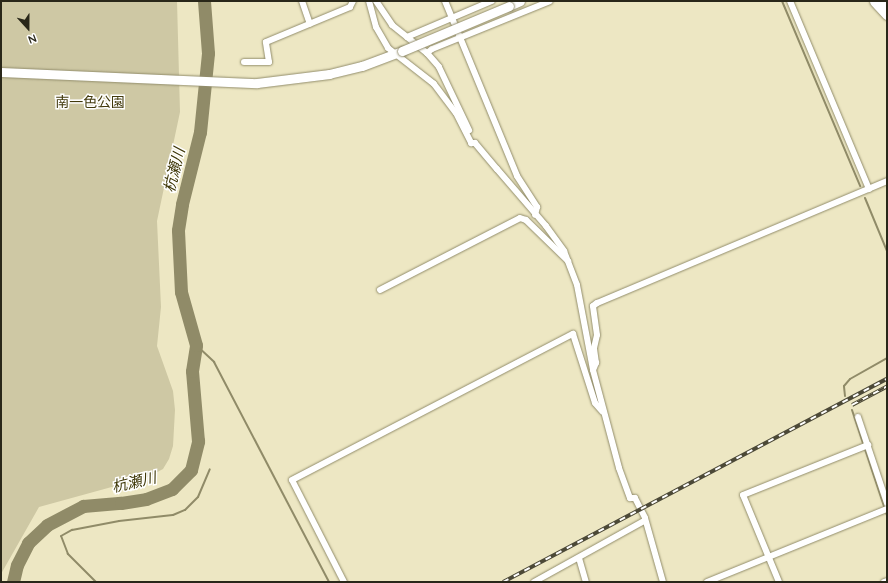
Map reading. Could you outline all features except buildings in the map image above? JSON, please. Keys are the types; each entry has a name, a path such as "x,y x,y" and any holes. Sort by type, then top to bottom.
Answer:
{"highway":[{"path":"875,1 887,14"}],"street":[{"path":"302,1 310,24"},
{"path":"244,62 269,62 266,42 350,8 353,1"},
{"path":"369,1 379,34 390,56 434,84 456,113 470,143 475,143"},
{"path":"376,1 392,26 427,53 445,76 475,143 558,241 568,262 576,285 602,411 630,498 635,498 660,564 663,582"},
{"path":"445,1 517,176 536,206 535,215"},
{"path":"407,37 492,1"},
{"path":"1,72 256,83 329,74 390,56 520,1"},
{"path":"427,53 460,37 550,1"},
{"path":"790,1 869,189"},
{"path":"593,370 596,363 594,348 597,335 593,306 597,302 887,181"},
{"path":"380,290 520,218 526,220 568,262"},
{"path":"344,582 292,480 573,334 594,403 602,411"},
{"path":"858,417 887,503"},
{"path":"779,582 743,495 868,445"},
{"path":"707,582 722,579 769,556 887,509"},
{"path":"534,582 644,521"},
{"path":"579,558 586,582"}],"green space":[{"name":"南一色公園","path":"1,1 177,1 180,112 157,221 161,307 157,346 173,391 175,410 173,446 169,459 163,469 148,477 39,507 1,574"}],"waterway":[{"name":"杭瀬川","path":"13,582 17,565 28,543 47,525 83,506 121,503 146,499 172,489 191,470 198,441 192,371 196,345 181,292 178,230 182,204 200,132 208,53 204,1"},
{"path":"782,1 860,186"},
{"path":"865,198 887,251"},
{"name":"杭瀬川","path":"196,345 214,362 329,582"},
{"path":"845,396 844,386 850,379 887,358"},
{"path":"852,410 887,515"},
{"path":"96,582 68,554 61,536 72,530 119,521 173,515 185,510 198,497 210,469"}],"railway":[{"path":"503,582 887,379"},
{"path":"852,405 887,386"}]}
